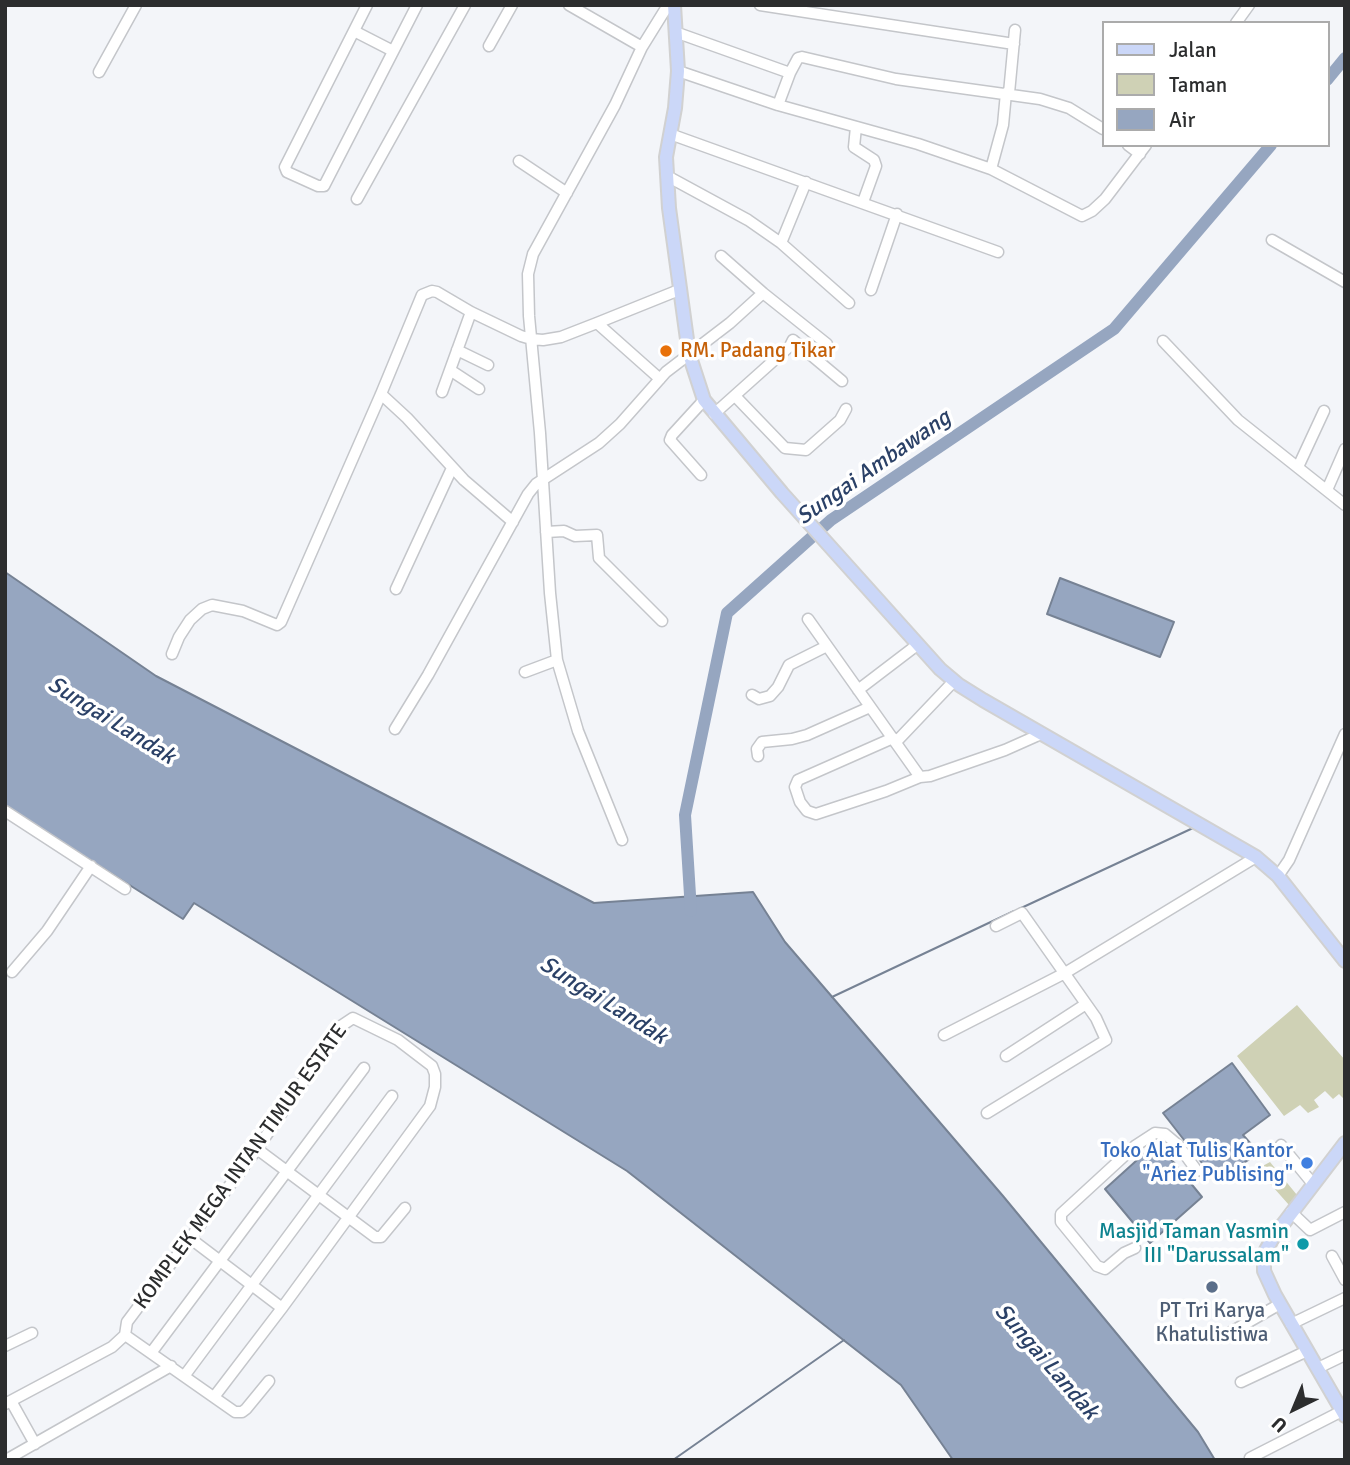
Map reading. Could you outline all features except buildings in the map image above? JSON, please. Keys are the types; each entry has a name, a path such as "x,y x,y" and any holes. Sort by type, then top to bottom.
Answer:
{"main road":[{"path":"674,5 678,71 675,108 666,157 667,176 689,354 704,400 782,493 918,645 954,681 1256,858 1278,876 1340,944 1345,961"},
{"path":"1343,1408 1280,1304 1264,1264 1266,1250 1291,1212 1345,1143"}],"street":[{"path":"99,72 136,5"},
{"path":"367,5 285,167 287,172 318,186 326,184 417,5"},
{"path":"356,199 465,5"},
{"path":"489,46 512,5"},
{"path":"569,5 642,47"},
{"path":"622,840 578,731 557,660 531,339 529,263 615,105 642,47 668,5"},
{"path":"760,5 1014,44"},
{"path":"1237,21 1249,5"},
{"path":"991,169 1003,125 1015,30"},
{"path":"354,31 393,51"},
{"path":"676,32 790,72"},
{"path":"778,105 790,72 798,58 802,57 896,79 1007,93 1052,102 1069,108 1102,128"},
{"path":"678,71 778,105 918,144 991,169 1082,216 1105,200 1143,149"},
{"path":"856,127 854,148 874,160 876,166 863,202"},
{"path":"670,134 998,252"},
{"path":"519,161 567,193"},
{"path":"667,176 748,220 781,243 849,303"},
{"path":"781,243 806,182"},
{"path":"871,290 897,214"},
{"path":"1272,240 1345,282"},
{"path":"721,256 827,344"},
{"path":"172,654 179,637 201,609 212,606 243,611 277,625 281,622 422,295 437,292 471,312 531,339 553,339 679,290"},
{"path":"395,729 533,487 586,454 608,435 674,365 763,293"},
{"path":"442,392 471,312"},
{"path":"597,323 660,379"},
{"path":"714,414 790,346 793,340 842,381"},
{"path":"1163,341 1223,406 1345,505"},
{"path":"457,350 488,365"},
{"path":"450,370 479,389"},
{"path":"381,394 407,418 452,468 513,522"},
{"path":"735,396 785,448 806,450 840,420 846,409"},
{"path":"701,475 670,440 704,400"},
{"path":"1298,467 1324,411"},
{"path":"1327,490 1345,449"},
{"path":"396,589 452,468"},
{"path":"547,532 564,531 575,536 597,535 599,558 662,621"},
{"path":"808,620 919,777"},
{"path":"858,690 918,645"},
{"path":"752,695 759,699 770,696 778,687 789,665 827,646"},
{"path":"525,672 557,660"},
{"path":"954,681 894,740 798,780 795,787 807,811 816,814 886,791 919,777 930,776 1005,750 1041,734"},
{"path":"758,756 757,749 762,742 807,735 870,706"},
{"path":"1278,876 1289,860 1345,734"},
{"path":"5,811 125,889"},
{"path":"944,1035 1065,973 1256,858"},
{"path":"12,972 47,931 91,866"},
{"path":"987,1113 1105,1042 1102,1029 1086,1004 1021,913 996,926"},
{"path":"1006,1056 1086,1004"},
{"name":"KOMPLEK MEGA INTAN TIMUR ESTATE","path":"125,1335 127,1322 257,1149 341,1026 349,1019 356,1019 398,1040 426,1061 435,1074 430,1106 349,1217"},
{"path":"151,1353 364,1068"},
{"path":"185,1376 393,1096"},
{"path":"1135,1248 1124,1253 1105,1269 1097,1266 1061,1222 1061,1214 1135,1146 1155,1133 1165,1133 1178,1145 1197,1171"},
{"path":"1281,1145 1313,1184"},
{"path":"257,1149 379,1238 405,1208"},
{"path":"1291,1212 1310,1230 1345,1212"},
{"path":"214,1397 349,1217"},
{"path":"191,1239 282,1308"},
{"path":"1332,1256 1345,1280"},
{"path":"1291,1324 1345,1298"},
{"path":"1231,1332 1280,1304"},
{"path":"5,1346 32,1332"},
{"path":"34,1444 8,1402 112,1347 125,1335 235,1412 242,1412 269,1381"},
{"path":"1241,1382 1307,1350"},
{"path":"1318,1368 1345,1355"},
{"path":"6,1460 171,1366"},
{"path":"1250,1458 1343,1408"}],"green space":[{"path":"1297,1005 1345,1060 1345,1100 1339,1094 1333,1099 1325,1091 1314,1100 1319,1107 1308,1113 1300,1105 1284,1116 1237,1056"},
{"path":"1270,1162 1297,1195 1289,1205 1257,1169"}],"water":[{"name":"Sungai Landak","path":"5,572 156,676 594,903 753,892 785,942 1003,1196 1198,1432 1215,1460 953,1460 901,1385 627,1171 194,903 183,919 5,806"},
{"path":"1060,578 1174,622 1160,657 1047,614"},
{"path":"1232,1063 1270,1115 1243,1135 1259,1153 1216,1181 1163,1113"},
{"path":"1157,1142 1202,1197 1150,1243 1105,1189"}],"waterway":[{"name":"Sungai Ambawang","path":"1329,78 1345,58"},
{"name":"Sungai Ambawang","path":"691,911 685,815 727,613 831,520 1114,329 1269,147"},
{"path":"1019,909 1193,828"},
{"path":"832,997 1014,911"},
{"path":"673,1460 844,1340"}],"place":[{"name":"RM. Padang Tikar","path":"666,351"},
{"name":"Toko Alat Tulis Kantor \"Ariez Publising\"","path":"1307,1163"},
{"name":"Masjid Taman Yasmin III \"Darussalam\"","path":"1303,1244"},
{"name":"PT Tri Karya Khatulistiwa","path":"1212,1287"}]}
